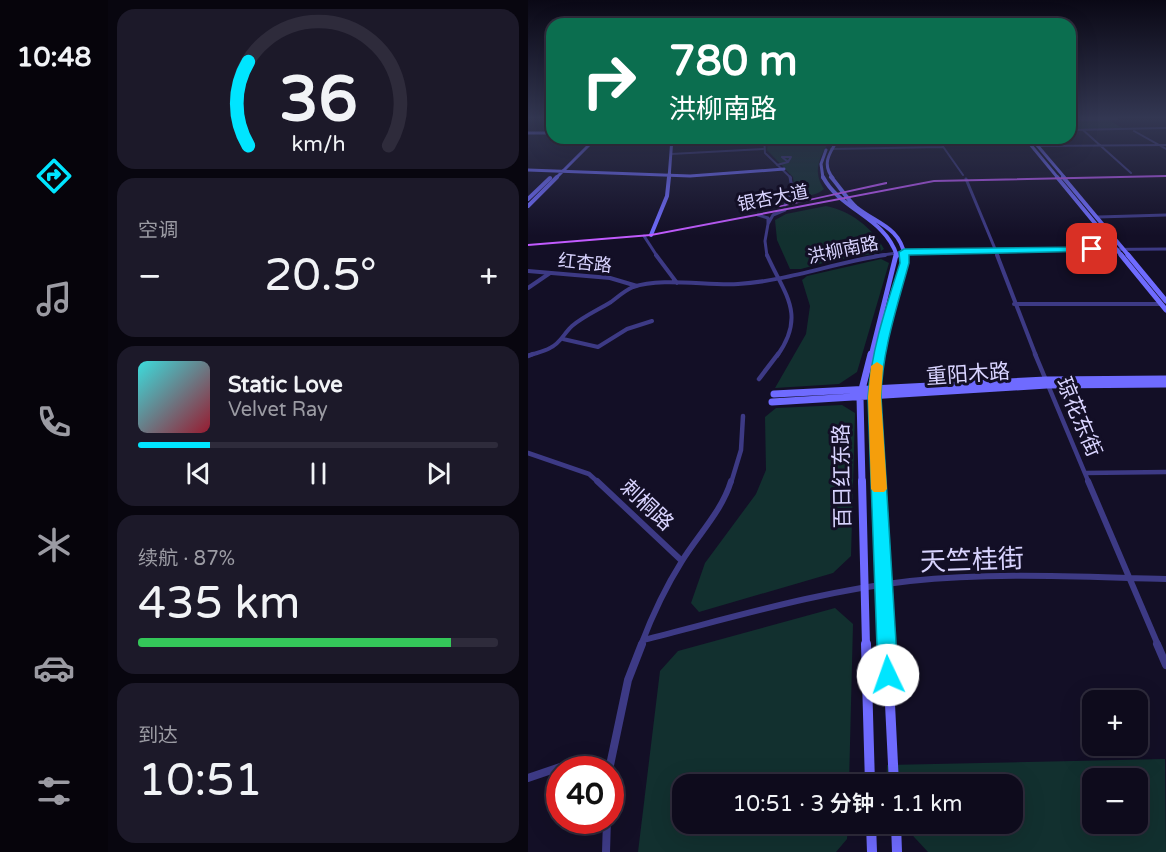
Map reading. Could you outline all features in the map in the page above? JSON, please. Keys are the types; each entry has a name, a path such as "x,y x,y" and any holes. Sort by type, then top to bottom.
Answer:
{"main road":[{"name":"银杏大道","path":"1059,175 1166,174"},
{"name":"银杏大道","path":"528,245 644,236 841,195 965,177 1166,174"},
{"name":"银杏大道","path":"528,240 651,233 785,207"}],"street":[{"path":"528,199 571,157"},
{"path":"528,206 577,157"},
{"path":"651,233 668,196 671,157"},
{"path":"759,379 787,339 793,320 792,299 765,252 764,234 768,224 773,215 785,207 792,186 789,174 770,157"},
{"path":"824,157 823,174 841,195 888,236 900,253"},
{"path":"829,157 826,166 841,195"},
{"name":"琼花东街","path":"950,157 965,177 996,250 1014,304 1046,383 1166,665"},
{"path":"1042,157 1098,217 1163,302 1166,310"},
{"path":"1045,157 1116,249 1163,302"},
{"path":"1113,157 1131,173"},
{"path":"777,165 788,160"},
{"path":"528,170 724,176 784,169"},
{"path":"758,214 768,218 768,224"},
{"path":"1098,217 1166,216"},
{"path":"644,236 651,250 677,283"},
{"name":"洪柳南路","path":"637,286 677,283 738,284 779,278 856,259 900,253 1166,249"},
{"name":"百日红东路","path":"893,774 874,394 875,375 904,263 900,253"},
{"name":"百日红东路","path":"870,774 861,394 900,253"},
{"name":"红杏路","path":"528,271 610,278 637,286"},
{"path":"528,288 550,273"},
{"path":"528,356 551,348 563,339 569,328 580,320 612,301 622,292 637,286"},
{"path":"1014,304 1163,302"},
{"path":"563,339 598,347 627,329 652,321"},
{"name":"重阳木路","path":"774,394 874,394 1166,378"},
{"name":"重阳木路","path":"1046,383 1166,384"},
{"name":"重阳木路","path":"772,402 861,394"},
{"path":"611,756 628,680 656,608 682,561 727,496 741,450 743,416"},
{"name":"刺桐路","path":"528,453 589,474 682,561"},
{"path":"1085,473 1166,472"},
{"name":"天竺桂街","path":"643,640 792,602 884,585 951,578 1166,579"},
{"path":"528,778 546,772"},
{"path":"606,852 607,834"},
{"path":"871,834 872,852"},
{"path":"896,834 897,852"}],"green space":[{"path":"774,157 821,157 818,175 824,189 810,195 795,195 793,177"},
{"path":"826,206 843,211 859,221 874,234 884,249 878,253 801,269 790,269 777,240 775,220 786,214"},
{"path":"881,259 889,263 857,372 839,384 775,388 806,334 810,306 802,280 807,276"},
{"path":"842,405 855,413 851,556 833,573 699,612 691,603 705,563 756,494 766,470 765,417 776,408"},
{"path":"835,608 853,624 849,774 672,774 672,834 847,834 847,839 836,852 638,852 660,671 678,651"},
{"path":"1165,759 1166,852 928,852 911,834 1023,834 1023,774 887,774 887,765"}],"slow traffic":[{"path":"877,366 874,397 879,489"}],"route":[{"path":"888,675 874,397 875,375 904,263 904,252 1092,249"}]}
